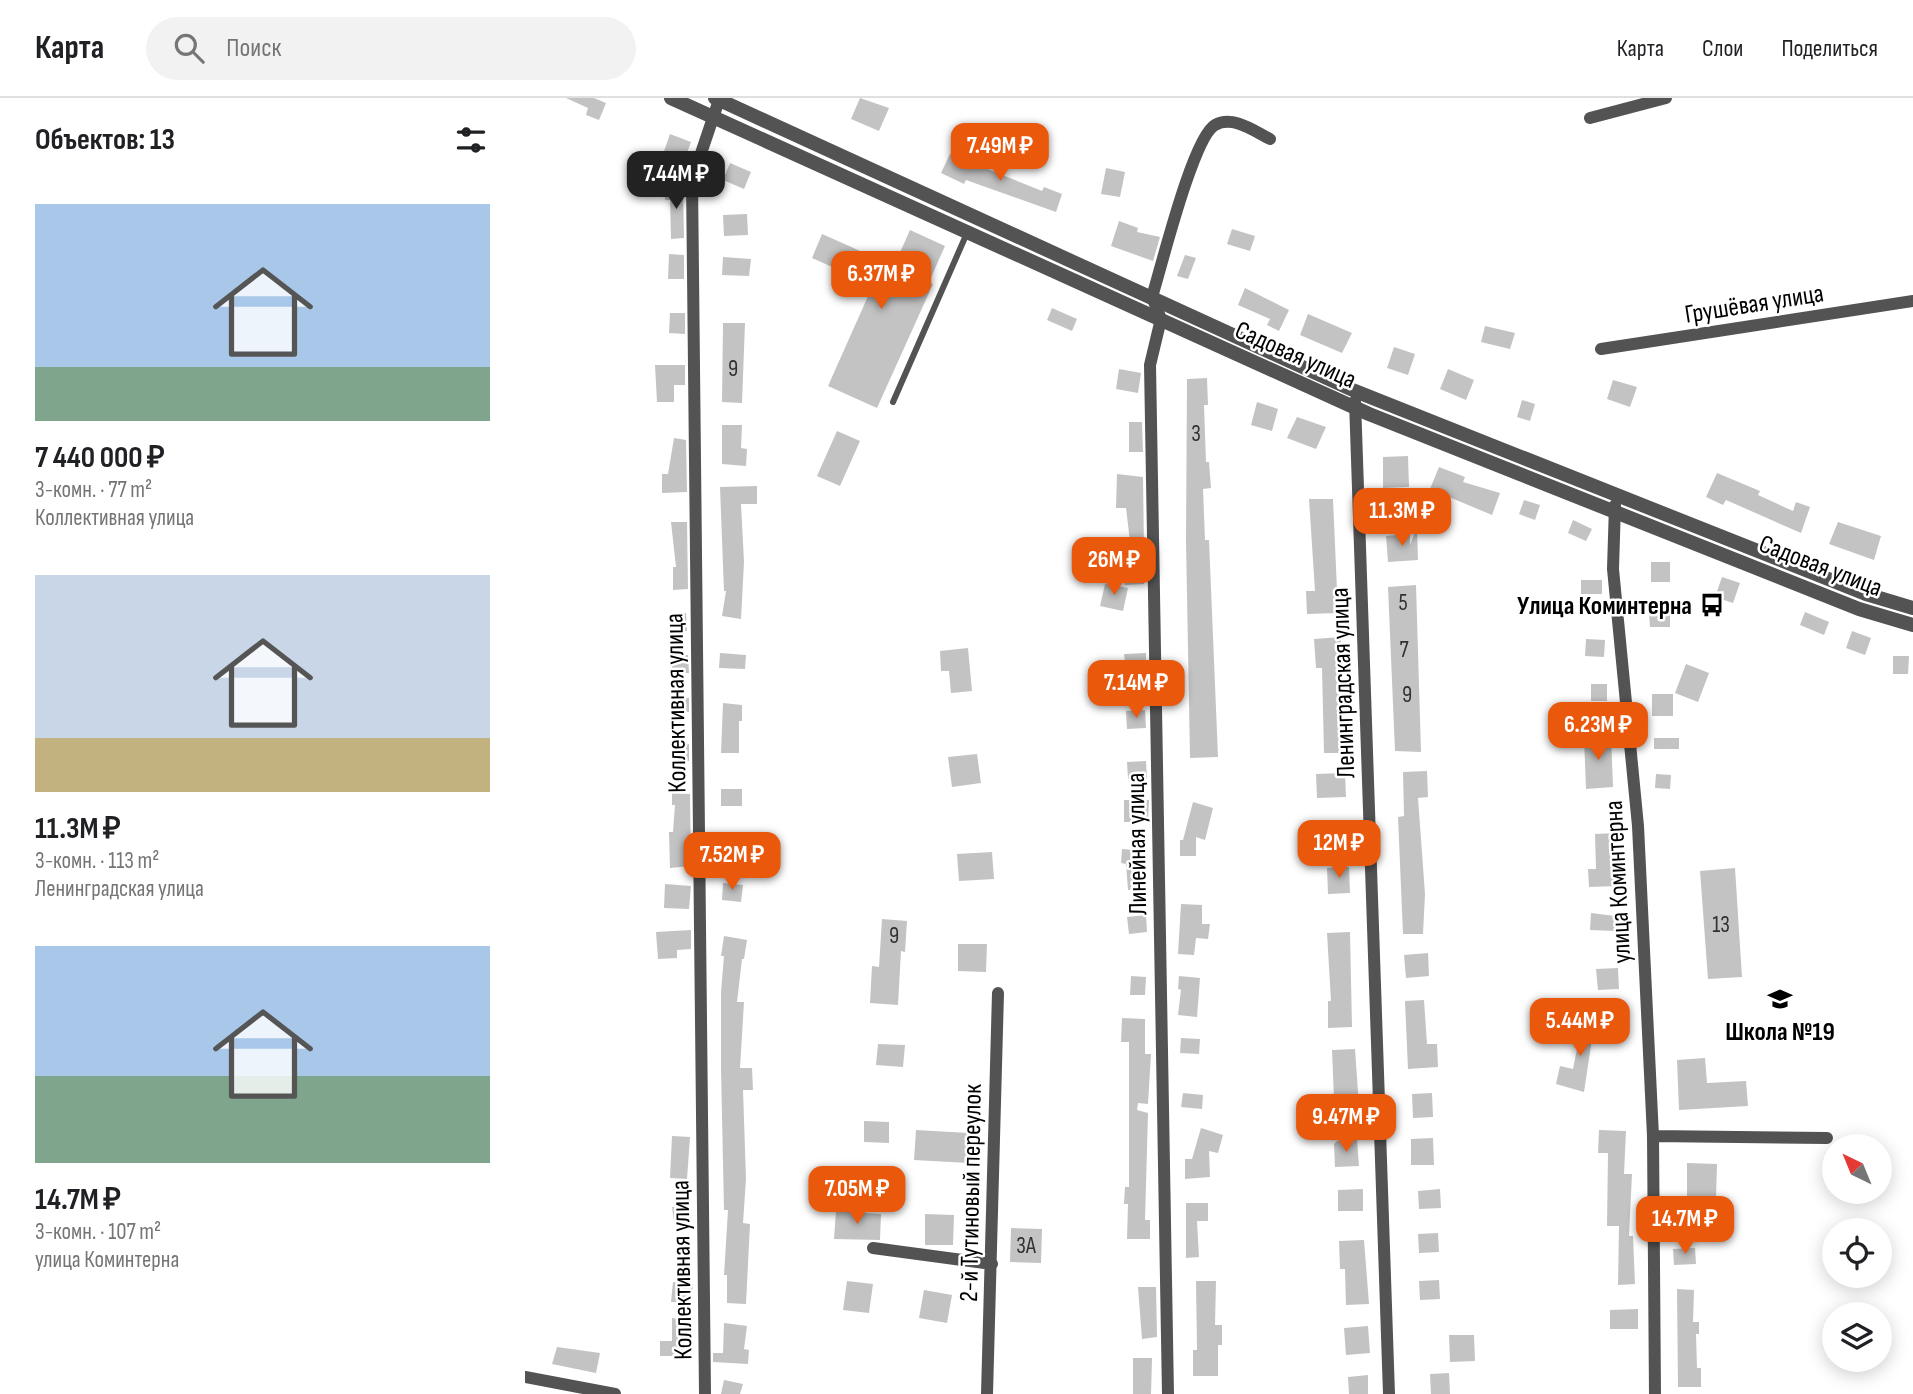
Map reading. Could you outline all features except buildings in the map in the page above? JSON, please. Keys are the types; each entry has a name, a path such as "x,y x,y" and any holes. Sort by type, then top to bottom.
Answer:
{"street":[{"name":"Садовая улица","path":"671,98 1356,408 1859,608 1913,625"},
{"path":"1590,118 1666,98"},
{"name":"Садовая улица","path":"717,99 1355,391 1866,594 1913,608"},
{"name":"Коллективная улица","path":"705,1394 692,180 714,118 717,99"},
{"path":"1161,320 1151,297 1193,162 1209,130 1216,124 1230,121 1270,139"},
{"name":"Грушёвая улица","path":"1601,349 1913,301"},
{"name":"Линейная улица","path":"1161,320 1150,365 1168,1394"},
{"name":"Ленинградская улица","path":"1355,391 1389,1394"},
{"name":"улица Коминтерна","path":"1615,494 1613,569 1638,826 1653,1136 1655,1394"},
{"name":"2-й Тутиновый переулок","path":"987,1394 998,993"},
{"path":"1653,1136 1822,1138"},
{"path":"873,1248 992,1265"},
{"path":"525,1377 615,1394"}],"lane":[{"path":"893,402 968,231"}],"place":[{"name":"Улица Коминтерна","path":"1712,605"},
{"name":"Школа №19","path":"1780,999"}]}
